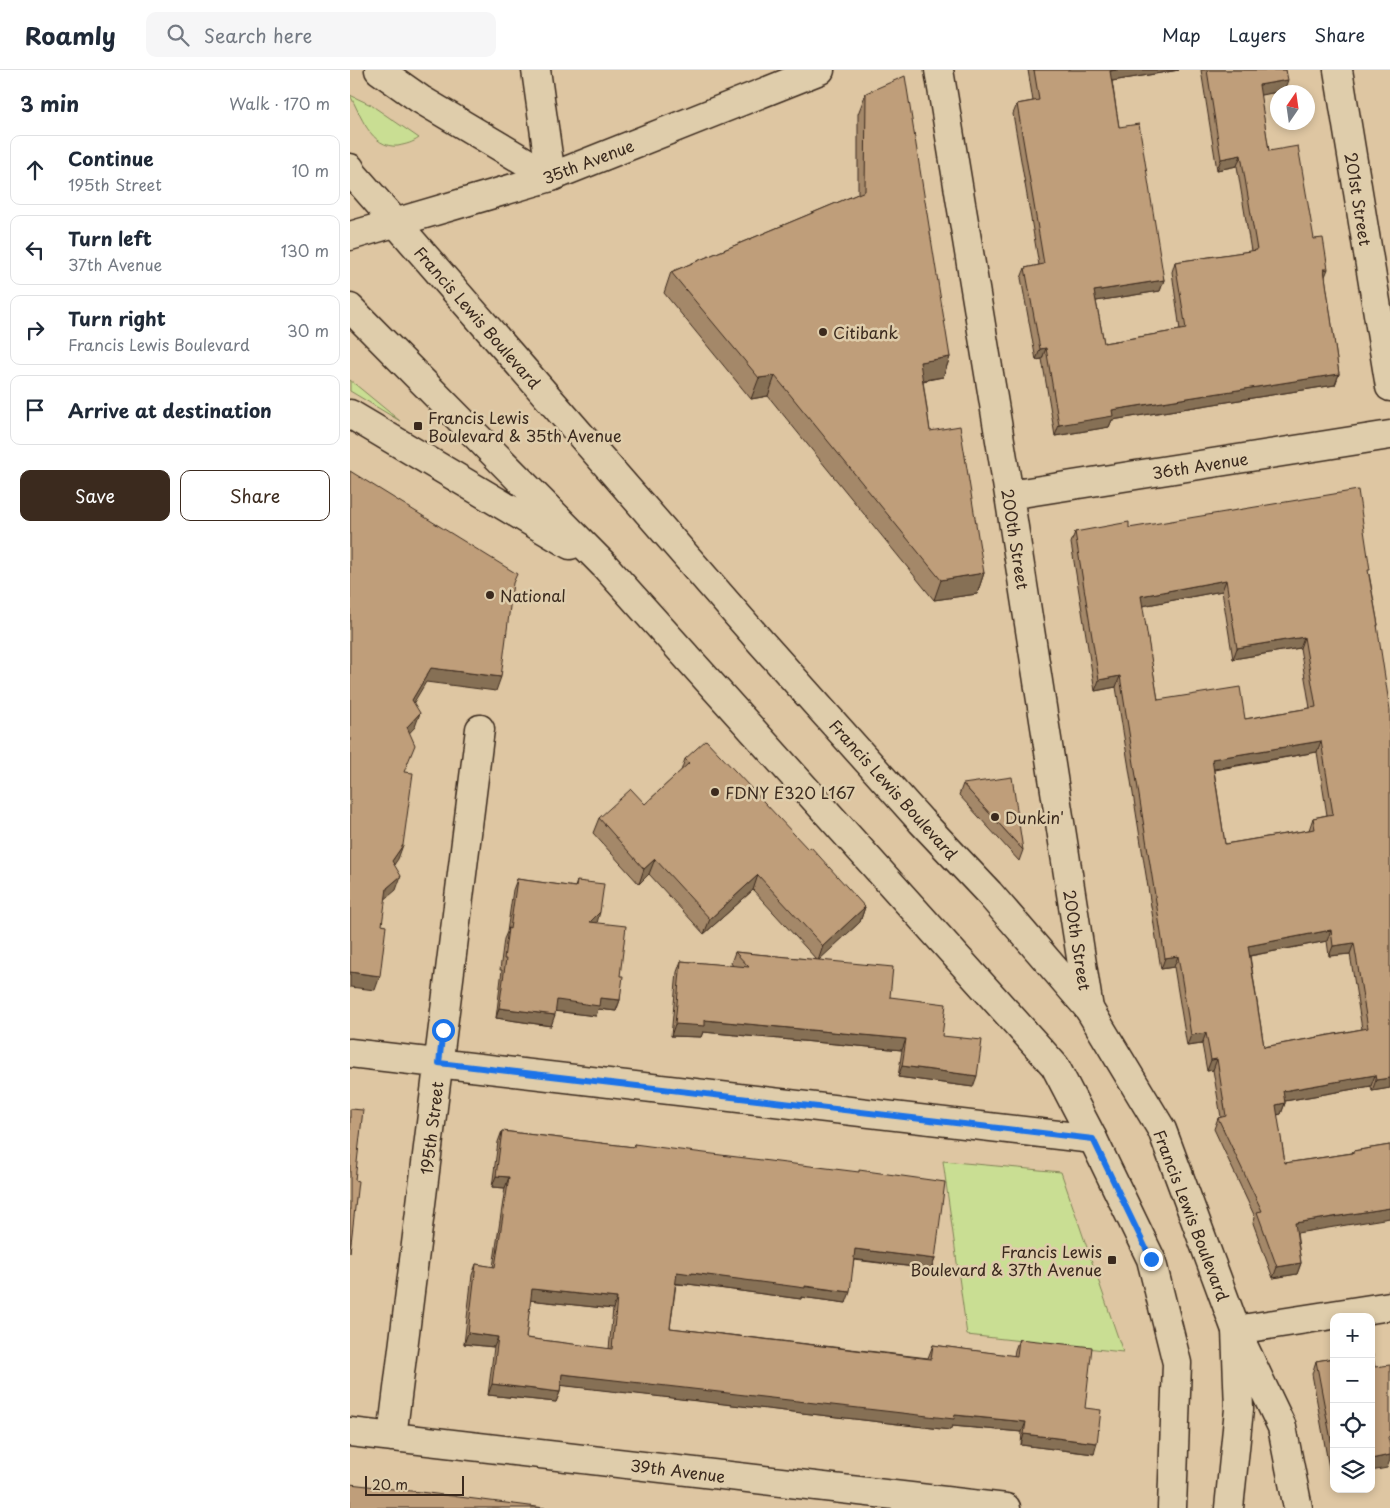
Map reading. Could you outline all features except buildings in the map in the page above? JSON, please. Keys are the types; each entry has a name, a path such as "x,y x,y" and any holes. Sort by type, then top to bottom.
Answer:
{"street":[{"path":"379,70 420,99 551,177"},
{"path":"536,70 551,177"},
{"name":"35th Avenue","path":"350,236 551,177 820,70"},
{"name":"200th Street","path":"939,70 1009,495 1088,1010"},
{"name":"201st Street","path":"1338,70 1390,387"},
{"name":"Francis Lewis Boulevard","path":"350,168 353,174 760,641 920,820 989,893 1088,1010 1162,1130 1236,1330 1239,1409 1229,1508"},
{"path":"350,308 604,564 1055,1066 1093,1139 1151,1259 1177,1364 1172,1508"},
{"path":"350,414 604,564"},
{"name":"36th Avenue","path":"1009,495 1390,435"},
{"name":"195th Street","path":"392,1437 480,729"},
{"path":"350,1053 1093,1139"},
{"path":"1298,1508 1282,1427 1236,1330 1390,1306"},
{"name":"39th Avenue","path":"350,1432 1006,1508"}],"green space":[{"path":"350,95 371,105 419,138 398,146 381,142 362,120"},
{"path":"350,380 400,421 350,391"},
{"path":"943,1161 1061,1172 1123,1352 967,1335"}],"place":[{"name":"Citibank","path":"823,332"},
{"name":"Francis Lewis Boulevard & 35th Avenue","path":"418,426"},
{"name":"National","path":"490,595"},
{"name":"FDNY E320 L167","path":"715,792"},
{"name":"Dunkin'","path":"995,817"},
{"name":"Francis Lewis Boulevard & 37th Avenue","path":"1112,1260"}],"route":[{"path":"443,1030 439,1063 1093,1139 1151,1259"}]}
